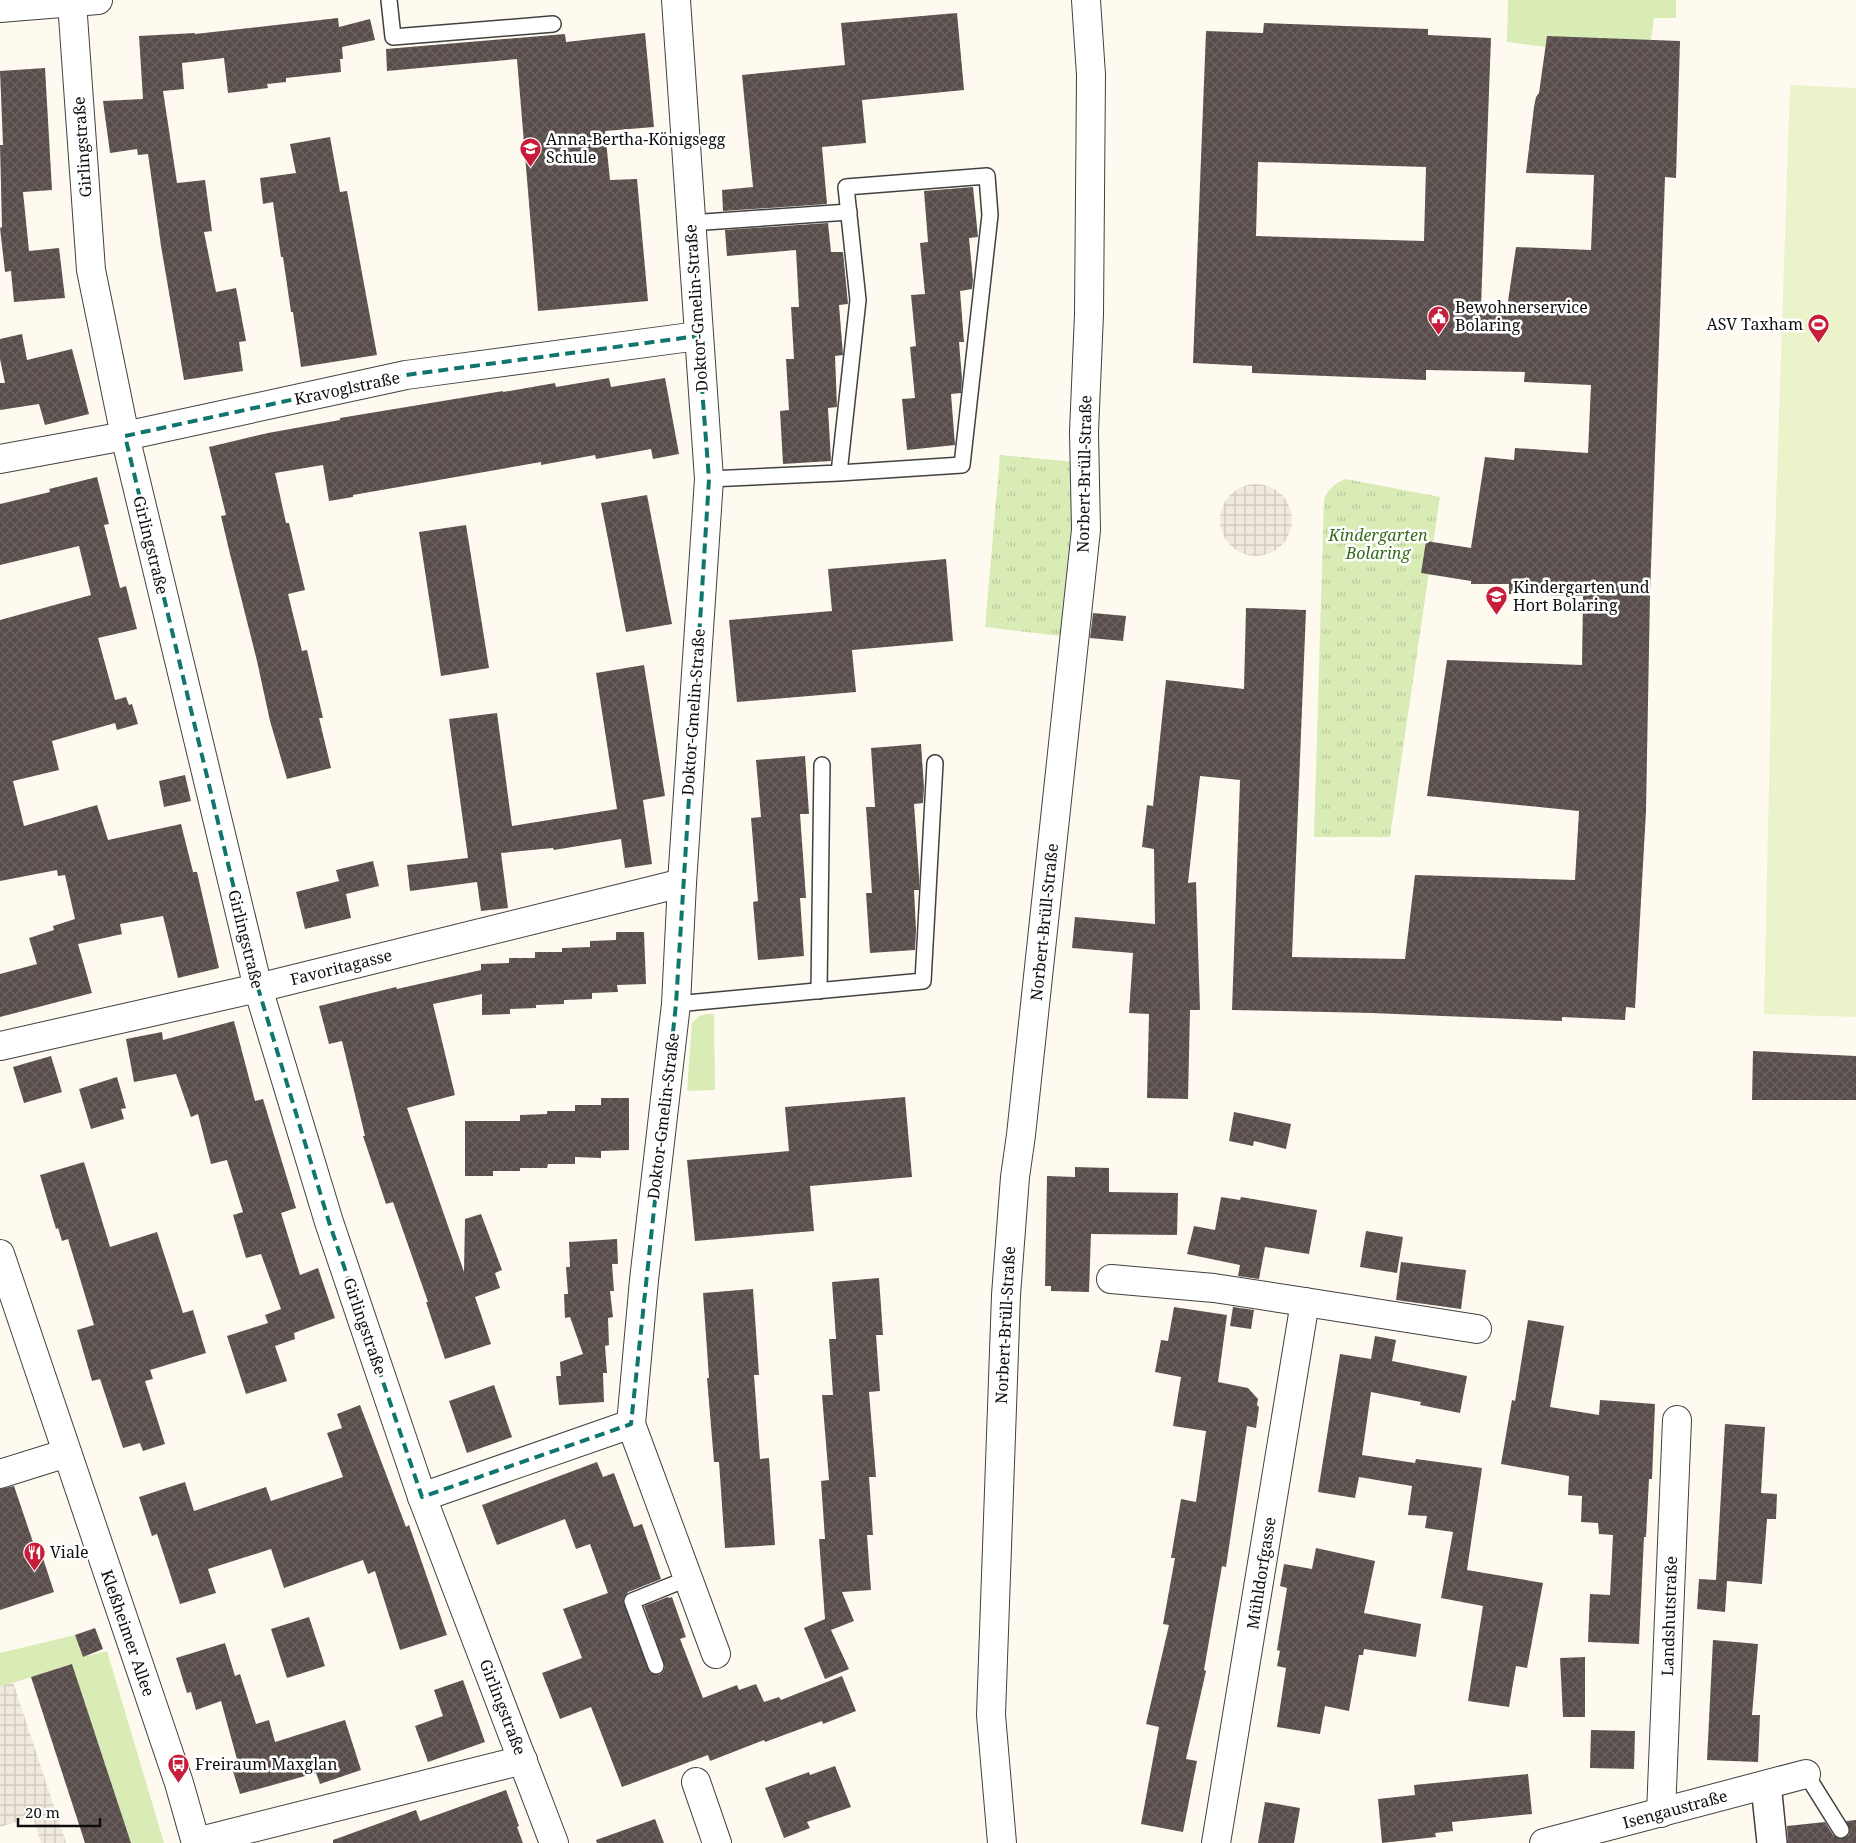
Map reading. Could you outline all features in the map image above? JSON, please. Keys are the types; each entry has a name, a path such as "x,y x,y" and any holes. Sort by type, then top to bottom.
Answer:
{"street":[{"name":"Doktor-Gmelin-Straße","path":"676,0 709,479 682,883 676,1004 644,1280 632,1424 716,1654"},
{"name":"Norbert-Brüll-Straße","path":"1002,1843 991,1715 1006,1295 1015,1177 1022,1135 1086,530 1084,432 1089,314 1091,75 1086,0"},
{"path":"0,8 85,1"},
{"name":"Girlingstraße","path":"85,1 91,270 125,436 258,988 330,1222 422,1497 554,1843"},
{"name":"Kravoglstraße","path":"0,459 125,436 406,375 698,336"},
{"name":"Favoritagasse","path":"0,1046 258,988 682,883"},
{"name":"Kleßheimer Allee","path":"0,1254 179,1782 196,1843 523,1760"},
{"path":"1112,1279 1214,1288 1477,1329"},
{"name":"Mühldorfgasse","path":"1216,1843 1305,1302"},
{"name":"Landshutstraße","path":"1661,1812 1677,1420"},
{"path":"422,1497 632,1424"},
{"path":"0,1474 67,1453"},
{"name":"Isengaustraße","path":"1544,1843 1806,1774"},
{"path":"696,1782 717,1843"}],"lane":[{"path":"389,0 393,37 553,24"},
{"path":"709,479 839,473 962,465 990,214 987,176 846,187 858,300 839,473"},
{"path":"690,223 849,212"},
{"path":"676,1004 923,981 935,763"},
{"path":"819,991 822,765"},
{"path":"656,1666 632,1600 689,1578"},
{"path":"1806,1774 1841,1830"},
{"path":"1765,1843 1766,1785"},
{"path":"1766,1785 1779,1843"}],"highlighted area":[{"path":"698,336 709,479 676,1004 631,1424 422,1497 329,1222 258,988 125,436 406,375"}],"green space":[{"path":"1508,0 1676,0 1676,18 1654,18 1651,40 1546,47 1507,42"},
{"path":"1790,85 1856,88 1856,1017 1764,1014 1773,597"},
{"path":"1000,455 1077,462 1061,636 985,627"},
{"name":"Kindergarten Bolaring","path":"1346,479 1440,497 1390,837 1314,837 1324,499 1333,486"},
{"path":"714,1014 715,1090 687,1091 692,1023 699,1016"},
{"path":"75,1635 83,1657 107,1651 164,1843 131,1843 72,1664 0,1687 0,1653"}],"shaded area":[{"path":"1249,484 1263,484 1282,494 1292,513 1292,527 1282,546 1263,556 1249,556 1230,546 1220,527 1220,513 1230,494"},
{"path":"13,1682 66,1843 41,1843 33,1817 0,1827 0,1687"}],"building":[{"path":"957,13 964,90 862,100 866,143 822,147 827,204 723,211 722,190 753,187 742,75 845,65 841,23"},
{"path":"338,18 339,27 370,19 375,40 342,47 343,59 340,59 341,72 286,78 286,82 267,84 268,88 228,93 224,58 182,63 184,89 163,91 177,183 205,180 212,231 204,232 216,292 236,288 246,341 239,342 243,371 184,380 161,246 148,154 138,155 137,149 110,153 103,101 143,99 139,36 195,34"},
{"path":"1264,23 1428,29 1428,35 1491,38 1481,306 1507,308 1516,247 1591,250 1594,175 1526,173 1534,107 1539,93 1547,36 1680,41 1676,178 1665,177 1650,594 1646,811 1635,1008 1626,1007 1625,1020 1562,1017 1562,1021 1372,1013 1232,1010 1240,780 1200,776 1188,883 1196,882 1200,1010 1190,1010 1188,1099 1147,1098 1149,1014 1129,1013 1133,953 1072,948 1075,917 1155,924 1154,849 1142,847 1147,805 1153,806 1166,680 1244,689 1246,608 1306,610 1292,957 1405,959 1415,875 1575,880 1579,811 1427,796 1447,660 1582,665 1583,596 1509,594 1509,584 1471,584 1471,581 1421,573 1426,541 1471,548 1485,457 1514,460 1515,448 1588,453 1591,385 1524,382 1525,372 1426,370 1426,380 1252,373 1252,366 1193,363 1206,31 1263,33","holes":["1258,162 1426,167 1424,241 1256,236"]},
{"name":"Anna-Bertha-Königsegg Schule","path":"645,33 654,127 605,131 610,180 637,179 648,301 538,311 517,59 387,71 386,49 565,34 566,42"},
{"path":"45,68 52,190 23,192 29,251 59,248 65,298 14,302 11,271 5,272 0,228 2,227 0,145 3,145 0,71"},
{"path":"330,137 340,192 347,191 377,355 301,367 273,202 263,204 260,178 296,173 290,144"},
{"path":"973,187 978,237 969,238 973,280 972,289 960,291 964,342 959,342 962,379 961,393 951,394 955,445 907,450 902,399 915,398 910,347 916,346 911,295 925,294 920,243 928,242 924,191"},
{"path":"828,223 831,252 843,252 848,304 839,305 843,355 835,356 837,407 828,408 831,461 783,464 780,411 789,410 786,359 794,359 791,307 799,307 796,250 727,256 725,230"},
{"path":"22,334 27,360 72,349 89,414 45,425 39,404 0,410 0,383 5,383 0,359 0,339"},
{"path":"609,378 611,387 665,378 679,454 653,459 651,449 596,459 595,455 541,465 541,462 353,495 353,497 329,501 323,465 275,473 286,523 289,523 305,590 288,594 302,651 307,650 323,718 319,718 331,768 287,779 270,721 221,516 226,515 209,447 268,433 340,420 340,418 555,383 556,387"},
{"path":"97,477 109,524 104,525 120,588 126,586 137,629 98,638 115,700 126,697 129,705 132,704 138,724 117,730 115,723 52,741 59,770 13,781 24,826 97,805 108,840 181,824 193,872 197,872 219,968 178,978 163,916 120,924 122,934 78,944 92,993 0,1017 0,974 37,964 29,938 54,930 53,926 75,919 65,875 58,876 57,870 0,881 0,620 91,595 79,546 0,565 0,504 50,492 49,489"},
{"path":"647,495 672,624 626,632 601,503"},
{"path":"466,525 489,668 441,676 419,532"},
{"path":"946,559 953,641 852,650 856,692 737,702 729,620 832,611 828,569"},
{"path":"1093,613 1126,616 1123,641 1090,638"},
{"path":"644,665 665,796 643,800 652,864 625,868 621,839 554,850 553,848 501,853 508,908 481,911 477,882 410,891 407,865 468,858 449,719 497,713 512,826 617,809 596,673"},
{"path":"921,744 924,787 923,803 914,804 919,876 919,890 914,890 915,950 870,953 866,893 872,893 866,807 875,807 871,748"},
{"path":"805,756 809,814 800,814 806,898 800,898 804,956 758,960 753,902 758,901 751,818 761,817 756,760"},
{"path":"185,775 191,801 164,807 159,781"},
{"path":"373,861 379,886 346,894 351,918 305,929 296,892 339,881 336,870"},
{"path":"616,932 644,932 646,984 617,985 618,992 592,993 592,999 564,1000 564,1004 536,1005 536,1008 510,1009 510,1014 482,1015 482,994 433,1004 455,1095 407,1108 464,1272 465,1219 481,1214 502,1270 495,1273 500,1288 475,1297 491,1344 445,1359 426,1302 428,1302 393,1202 386,1204 363,1136 365,1136 342,1041 329,1044 319,1006 396,987 397,989 481,970 481,964 509,963 509,958 535,958 535,952 562,952 562,948 590,947 590,941 616,940"},
{"path":"234,1021 255,1101 263,1099 296,1208 281,1213 300,1275 318,1268 335,1318 294,1333 295,1339 275,1346 287,1381 246,1394 227,1336 268,1323 265,1315 281,1309 261,1254 246,1258 233,1215 243,1212 227,1160 211,1164 198,1114 191,1117 176,1074 134,1082 126,1039 162,1032 163,1040"},
{"path":"1753,1051 1856,1056 1856,1100 1752,1100"},
{"path":"51,1056 62,1092 24,1103 13,1067"},
{"path":"117,1077 126,1108 121,1109 124,1119 91,1129 79,1089"},
{"path":"905,1097 912,1177 810,1186 814,1231 695,1241 687,1160 789,1151 785,1107"},
{"path":"601,1098 629,1098 629,1150 601,1151 601,1158 575,1157 575,1164 548,1164 547,1168 520,1168 520,1171 493,1171 493,1176 465,1176 465,1121 520,1121 520,1115 547,1114 547,1111 575,1111 575,1105 601,1105"},
{"path":"1234,1112 1291,1124 1286,1149 1254,1141 1253,1146 1229,1141"},
{"path":"84,1162 110,1247 157,1232 183,1313 193,1310 206,1353 150,1370 153,1379 145,1381 165,1444 143,1451 140,1443 123,1448 100,1379 92,1381 77,1330 94,1325 68,1239 62,1241 58,1228 56,1229 40,1175"},
{"path":"1075,1167 1109,1168 1109,1192 1178,1193 1177,1235 1091,1234 1089,1292 1051,1291 1051,1286 1045,1286 1047,1176 1075,1177"},
{"path":"1221,1197 1240,1200 1241,1197 1317,1210 1309,1254 1265,1247 1259,1279 1238,1276 1240,1265 1187,1254 1194,1226 1215,1230"},
{"path":"1366,1231 1403,1237 1397,1273 1360,1267"},
{"path":"617,1239 618,1264 612,1264 614,1291 610,1291 613,1317 608,1318 609,1345 605,1346 607,1373 603,1373 604,1402 559,1405 556,1376 561,1376 560,1362 583,1354 570,1317 565,1318 564,1294 568,1294 566,1267 570,1267 569,1242"},
{"path":"1401,1262 1466,1270 1461,1309 1396,1300"},
{"path":"879,1278 883,1335 876,1335 880,1391 869,1392 876,1477 869,1477 873,1535 867,1535 871,1590 842,1592 854,1621 831,1630 849,1669 825,1679 804,1628 825,1619 819,1539 825,1539 821,1481 829,1480 822,1395 833,1395 829,1339 836,1339 832,1282"},
{"path":"753,1289 759,1375 754,1375 760,1459 769,1458 775,1545 725,1548 719,1462 714,1462 707,1378 709,1378 703,1293"},
{"path":"1174,1307 1227,1315 1218,1382 1248,1388 1258,1399 1257,1405 1259,1407 1256,1428 1247,1426 1226,1567 1222,1566 1204,1670 1206,1671 1186,1759 1197,1761 1183,1832 1141,1824 1159,1727 1146,1724 1169,1625 1163,1624 1175,1558 1171,1558 1181,1499 1196,1502 1206,1431 1173,1426 1181,1377 1155,1372 1161,1340 1168,1341"},
{"path":"1233,1307 1254,1310 1251,1329 1230,1326"},
{"path":"1528,1320 1564,1326 1550,1407 1599,1415 1600,1400 1655,1404 1652,1479 1649,1479 1646,1537 1644,1537 1639,1644 1588,1642 1590,1594 1610,1595 1613,1535 1599,1534 1598,1523 1581,1522 1582,1496 1568,1495 1569,1476 1501,1464 1512,1400 1515,1401"},
{"path":"1375,1336 1396,1340 1392,1361 1467,1376 1460,1413 1420,1405 1421,1402 1371,1392 1362,1455 1415,1463 1416,1459 1482,1468 1467,1570 1543,1583 1527,1668 1516,1666 1509,1707 1468,1701 1483,1606 1441,1598 1453,1532 1425,1528 1427,1516 1408,1515 1412,1486 1359,1477 1355,1498 1318,1492 1340,1354 1371,1359"},
{"path":"494,1385 512,1437 467,1453 449,1401"},
{"path":"360,1405 406,1527 409,1525 447,1635 400,1650 375,1571 368,1574 363,1560 284,1588 271,1549 208,1569 216,1593 180,1604 157,1534 152,1536 139,1497 185,1482 194,1511 266,1487 271,1501 343,1477 327,1433 342,1428 337,1414"},
{"path":"1725,1424 1765,1427 1761,1493 1777,1494 1776,1519 1767,1519 1762,1584 1727,1581 1725,1612 1697,1609 1699,1579 1716,1580"},
{"path":"597,1462 603,1477 614,1473 634,1527 642,1524 661,1579 628,1592 623,1600 650,1673 659,1675 665,1667 644,1606 672,1597 686,1637 680,1639 703,1698 737,1685 739,1690 756,1684 764,1702 779,1697 781,1700 842,1676 856,1711 823,1724 822,1721 765,1742 764,1740 710,1761 708,1755 622,1787 591,1707 560,1719 542,1673 582,1658 563,1609 608,1593 590,1544 576,1549 565,1519 497,1545 482,1505"},
{"path":"14,1486 34,1545 38,1543 54,1592 0,1610 0,1489"},
{"path":"1316,1548 1375,1561 1364,1613 1421,1624 1416,1657 1364,1649 1363,1655 1359,1655 1349,1711 1325,1706 1320,1734 1277,1727 1286,1668 1277,1666 1280,1651 1277,1650 1287,1588 1280,1586 1284,1564 1312,1569"},
{"path":"309,1617 325,1666 287,1678 271,1629"},
{"path":"95,1628 103,1649 83,1657 75,1635"},
{"path":"1713,1640 1758,1644 1752,1715 1760,1715 1758,1762 1707,1760"},
{"path":"225,1643 235,1676 240,1674 256,1724 269,1720 275,1742 345,1720 361,1770 320,1784 316,1773 240,1794 231,1765 238,1763 221,1701 196,1710 191,1692 187,1693 176,1658"},
{"path":"1585,1657 1585,1717 1563,1717 1560,1658"},
{"path":"72,1664 131,1843 85,1843 31,1677"},
{"path":"463,1680 485,1742 428,1762 415,1726 443,1716 434,1690"},
{"path":"1591,1730 1635,1731 1634,1769 1590,1768"},
{"path":"835,1766 851,1807 807,1822 810,1828 784,1838 765,1788 809,1772 810,1775"},
{"path":"1528,1774 1532,1814 1452,1822 1453,1831 1435,1833 1436,1837 1382,1843 1378,1799 1415,1795 1414,1785"},
{"path":"506,1790 523,1843 333,1843 333,1840 416,1810 420,1821"},
{"path":"1265,1802 1300,1808 1294,1843 1258,1843"},
{"path":"655,1819 664,1843 597,1843 596,1840"},
{"path":"1856,1820 1856,1843 1788,1843 1787,1826 1825,1822 1833,1835 1842,1839 1849,1835 1850,1830 1846,1821"}],"place":[{"name":"Anna-Bertha-Königsegg Schule","path":"530,167"},
{"name":"Bewohnerservice Bolaring","path":"1439,335"},
{"name":"ASV Taxham","path":"1819,343"},
{"name":"Kindergarten und Hort Bolaring","path":"1497,615"},
{"name":"Viale","path":"34,1571"},
{"name":"Freiraum Maxglan","path":"179,1783"}]}
